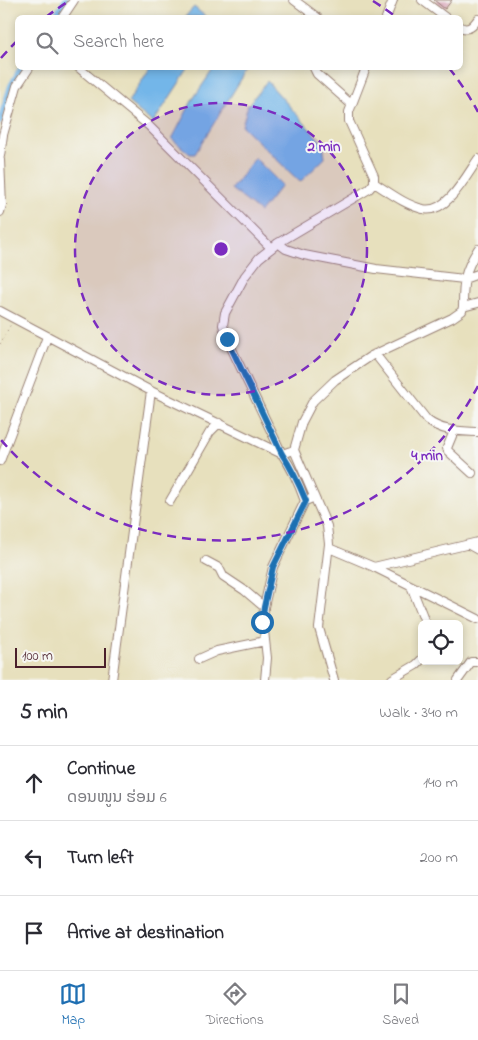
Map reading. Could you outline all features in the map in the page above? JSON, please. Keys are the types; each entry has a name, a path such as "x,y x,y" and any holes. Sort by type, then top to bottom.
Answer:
{"street":[{"path":"64,15 74,0"},
{"path":"294,0 314,15"},
{"path":"387,15 393,0"},
{"path":"422,0 442,15"},
{"path":"463,28 472,27 478,19"},
{"path":"0,212 2,205 0,158 3,135 17,86 28,70"},
{"path":"81,70 154,131 274,245 295,253 376,269 464,279 478,274"},
{"path":"315,70 317,74 352,105"},
{"path":"306,501 227,339 223,325 225,313 245,276 259,258 274,245 369,189 374,183 374,176 350,121 349,112 365,70"},
{"path":"374,183 411,205 425,210 434,209 444,204 454,193 478,159"},
{"path":"334,680 319,628 329,548 327,526 294,450 302,422 313,401 335,380 375,354 462,312 464,279 467,267 478,249"},
{"path":"463,307 478,303"},
{"path":"0,312 151,391 282,454 294,450"},
{"path":"0,461 47,337"},
{"path":"375,354 427,420 439,428 478,432"},
{"path":"112,680 151,391"},
{"path":"170,501 210,432 219,424"},
{"path":"454,431 448,445 448,451 472,473"},
{"path":"265,680 267,658 262,622 273,567 306,501 314,497"},
{"path":"374,567 478,542"},
{"path":"469,545 478,550"},
{"path":"329,548 374,567 478,620"},
{"path":"206,561 219,568 223,576 264,607"},
{"path":"411,586 424,620"},
{"path":"199,659 217,651 265,641"},
{"path":"458,680 471,662 478,662"},
{"path":"392,679 418,663"}],"path":[{"path":"0,344 14,319"}],"water":[{"path":"194,7 204,15 187,15"},
{"path":"149,70 188,70 153,123 128,102"},
{"path":"213,70 247,70 195,154 190,154 172,139 193,99"},
{"path":"267,81 323,144 325,158 300,182 242,126 248,105"},
{"path":"255,158 282,185 260,212 231,189"}],"building":[{"path":"434,0 452,0 445,9"}],"waterway":[{"path":"56,15 66,0"},
{"path":"0,121 11,86 20,70"}],"route":[{"path":"227,339 282,454 300,485 306,501 273,567 262,622"}]}
